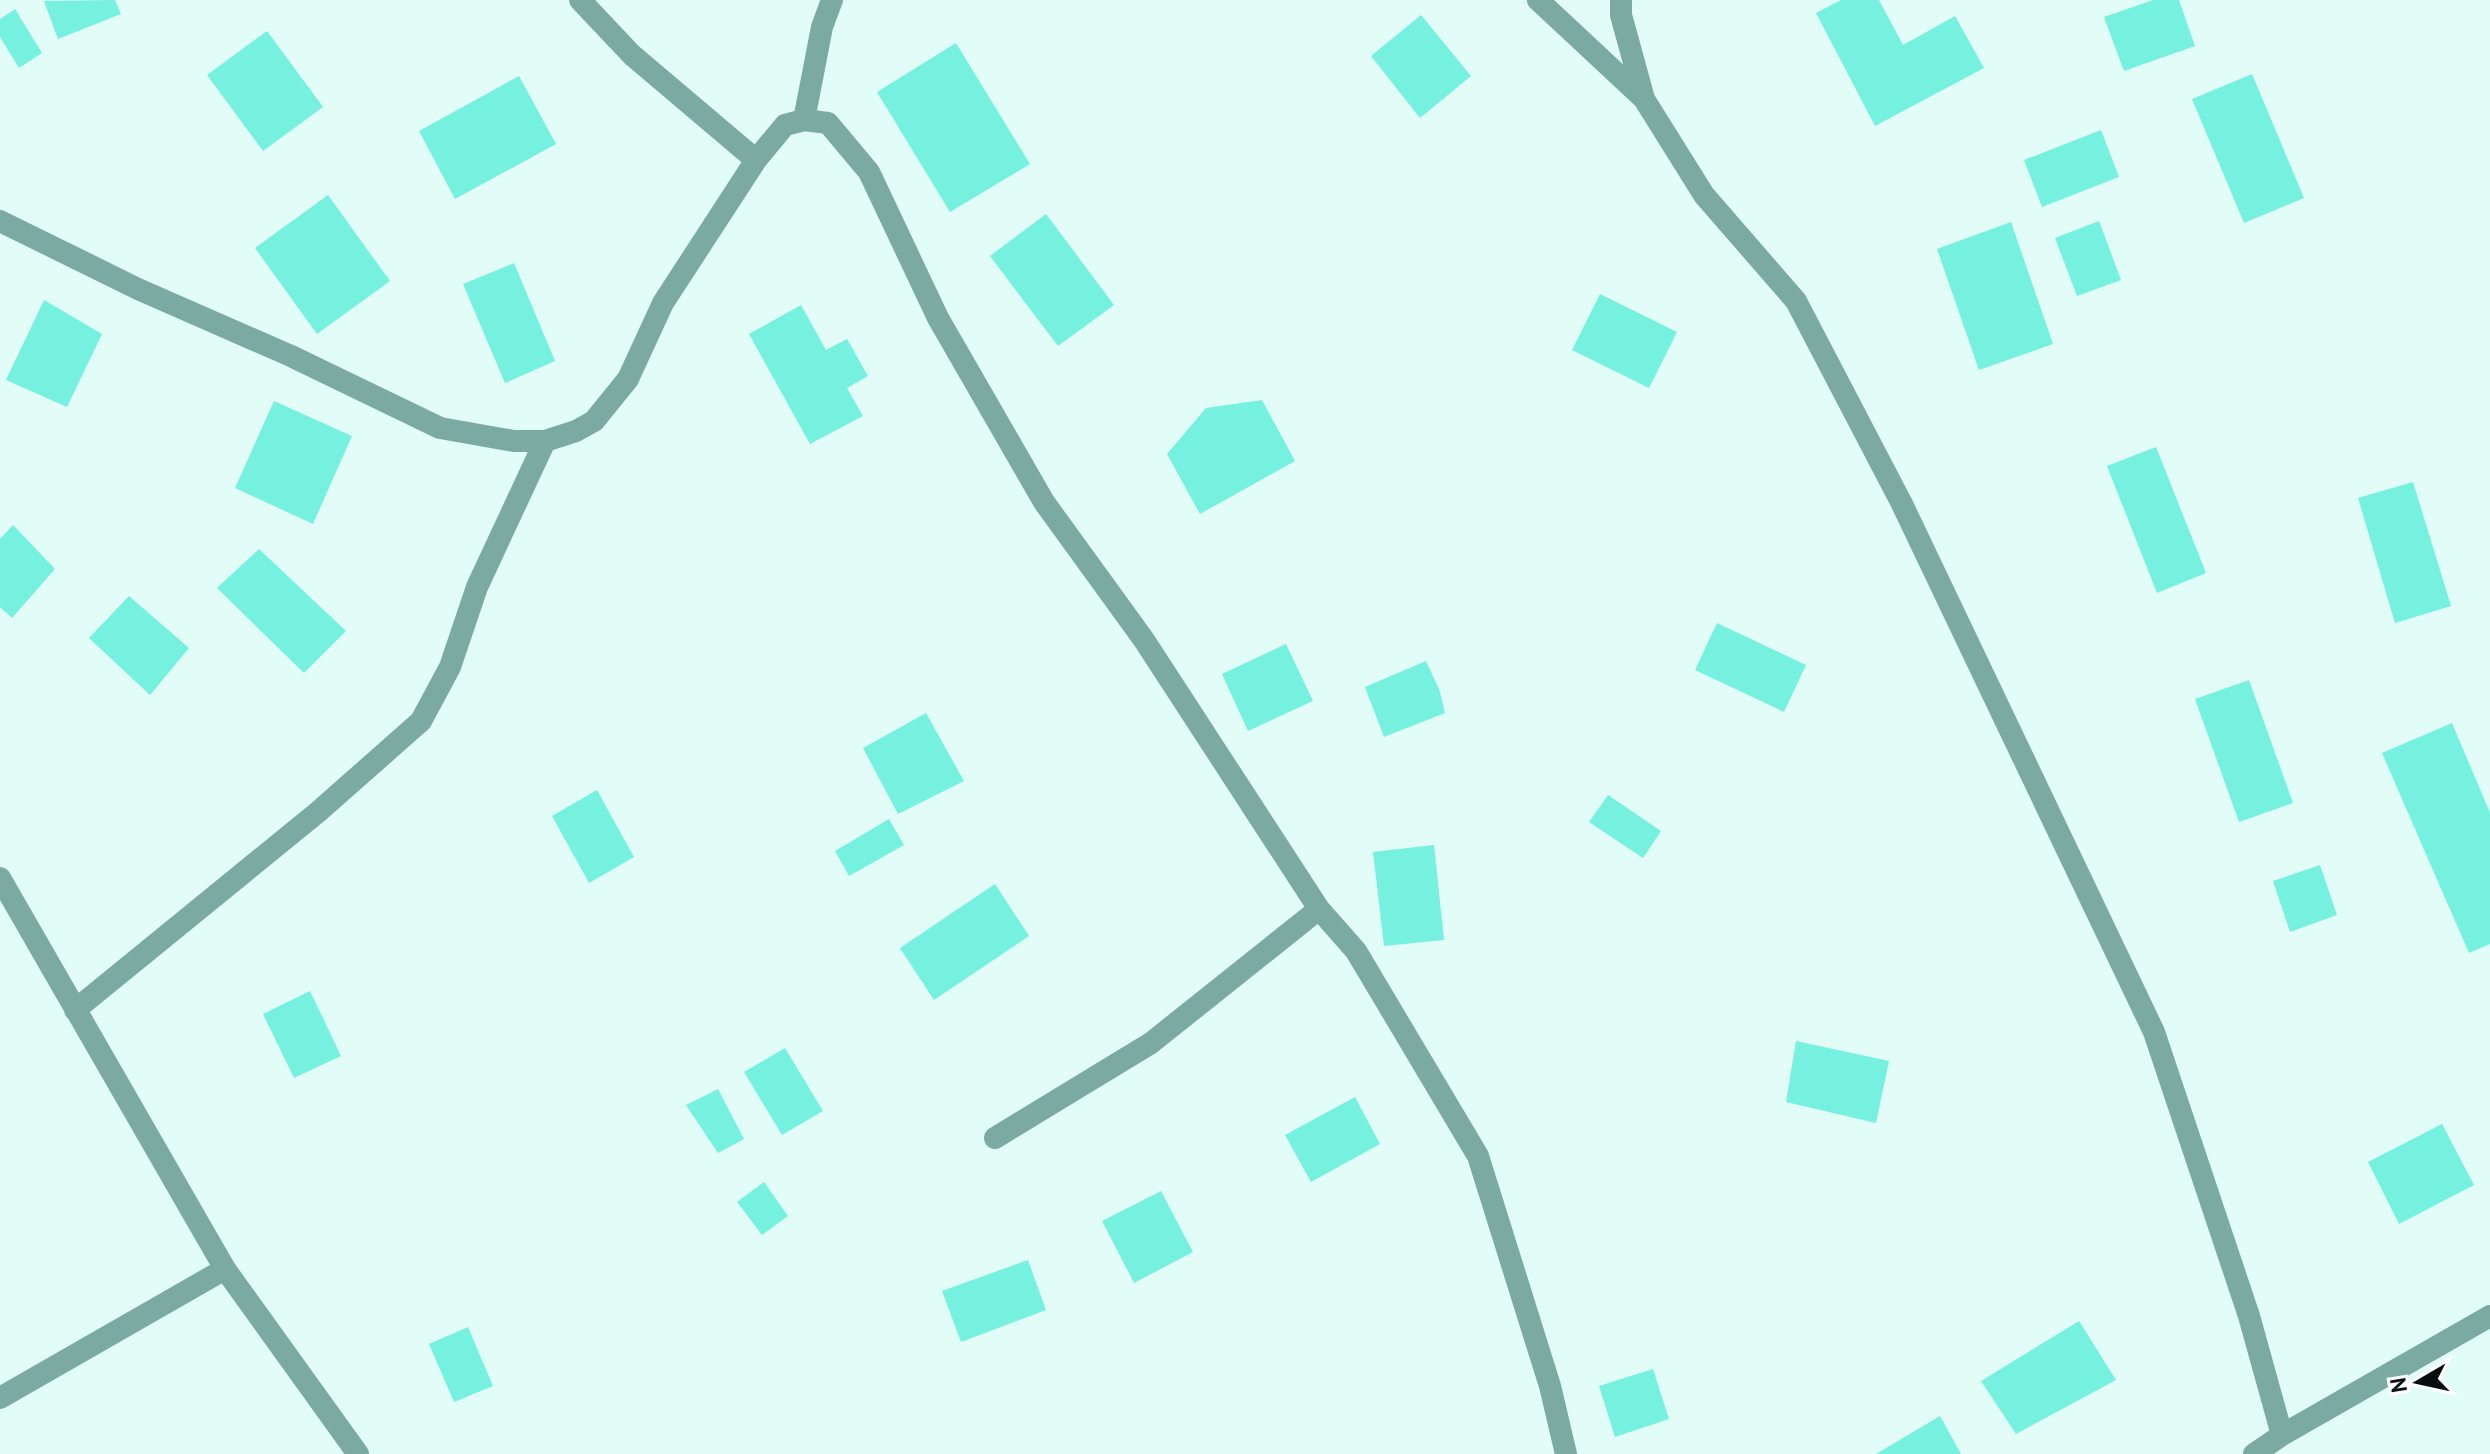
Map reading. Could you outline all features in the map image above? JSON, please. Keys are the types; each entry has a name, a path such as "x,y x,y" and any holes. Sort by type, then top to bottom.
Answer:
{"street":[{"path":"580,0 632,55 756,160"},
{"path":"804,120 822,27 832,0"},
{"path":"1538,0 1644,99 1704,195 1796,301 1902,504 2148,1019 2249,1316 2282,1435"},
{"path":"1621,0 1621,15 1644,99"},
{"path":"0,221 138,289 291,356 440,428 514,441 545,441 576,431 594,421 628,379 663,303 756,160 785,125 804,120 828,123 869,172 938,318 1044,502 1144,640 1319,909 1356,951 1478,1156 1550,1386 1566,1454"},
{"path":"75,1010 328,803 421,721 450,667 477,587 545,441"},
{"path":"0,878 225,1269 358,1454"},
{"path":"995,1138 1151,1043 1319,909"},
{"path":"0,1398 225,1269"},
{"path":"2254,1454 2490,1316"}],"building":[{"path":"115,0 121,14 58,39 44,1"},
{"path":"1841,0 1879,0 1903,45 1955,16 1984,68 1875,126 1816,13"},
{"path":"2153,0 2179,0 2195,46 2124,71 2104,17"},
{"path":"15,9 42,53 19,68 0,37 0,19"},
{"path":"1421,15 1471,76 1420,118 1371,56"},
{"path":"267,31 323,107 263,151 207,75"},
{"path":"956,43 1030,164 950,212 877,92"},
{"path":"2252,74 2304,198 2244,223 2192,99"},
{"path":"519,76 556,144 455,199 419,131"},
{"path":"2101,130 2119,177 2042,207 2024,160"},
{"path":"328,195 390,281 317,334 255,248"},
{"path":"1046,214 1114,305 1058,346 990,256"},
{"path":"2099,221 2121,280 2077,296 2055,238"},
{"path":"2011,222 2053,344 1979,370 1937,249"},
{"path":"514,263 555,361 505,383 463,284"},
{"path":"1600,294 1677,332 1649,388 1572,350"},
{"path":"44,300 102,334 67,407 6,380"},
{"path":"801,305 826,350 847,339 868,376 847,388 863,416 810,444 749,334"},
{"path":"1262,400 1295,461 1200,514 1167,454 1206,408"},
{"path":"274,401 352,436 313,524 235,488"},
{"path":"2156,447 2206,573 2157,593 2107,466"},
{"path":"2413,482 2451,606 2395,623 2358,498"},
{"path":"13,525 55,569 12,618 0,607 0,539"},
{"path":"259,549 346,631 304,673 217,588"},
{"path":"129,596 189,648 150,695 89,638"},
{"path":"1717,623 1806,665 1784,712 1695,670"},
{"path":"1286,644 1313,701 1248,731 1222,674"},
{"path":"1426,661 1439,689 1445,713 1384,737 1365,687"},
{"path":"2249,680 2293,803 2239,822 2195,699"},
{"path":"926,713 964,781 898,814 863,748"},
{"path":"2452,723 2490,813 2490,944 2469,953 2382,753"},
{"path":"597,790 634,857 589,883 552,816"},
{"path":"1608,795 1661,831 1643,858 1589,822"},
{"path":"889,819 904,845 849,876 835,851"},
{"path":"1434,845 1444,940 1384,946 1373,852"},
{"path":"2320,865 2337,915 2290,932 2273,881"},
{"path":"995,884 1029,936 934,1000 900,948"},
{"path":"310,991 341,1056 294,1078 263,1014"},
{"path":"1796,1041 1889,1061 1876,1123 1786,1102"},
{"path":"785,1048 823,1111 782,1135 744,1072"},
{"path":"718,1089 744,1139 718,1153 686,1105"},
{"path":"1355,1097 1380,1144 1311,1182 1285,1135"},
{"path":"2442,1124 2474,1185 2399,1224 2368,1162"},
{"path":"764,1182 788,1216 762,1235 737,1202"},
{"path":"1161,1191 1193,1252 1134,1283 1102,1221"},
{"path":"1028,1260 1046,1310 961,1342 942,1291"},
{"path":"2079,1321 2116,1380 2016,1434 1981,1381"},
{"path":"468,1327 493,1386 454,1402 429,1344"},
{"path":"1653,1369 1669,1419 1615,1437 1599,1386"},
{"path":"1940,1416 1961,1454 1876,1454"}]}
